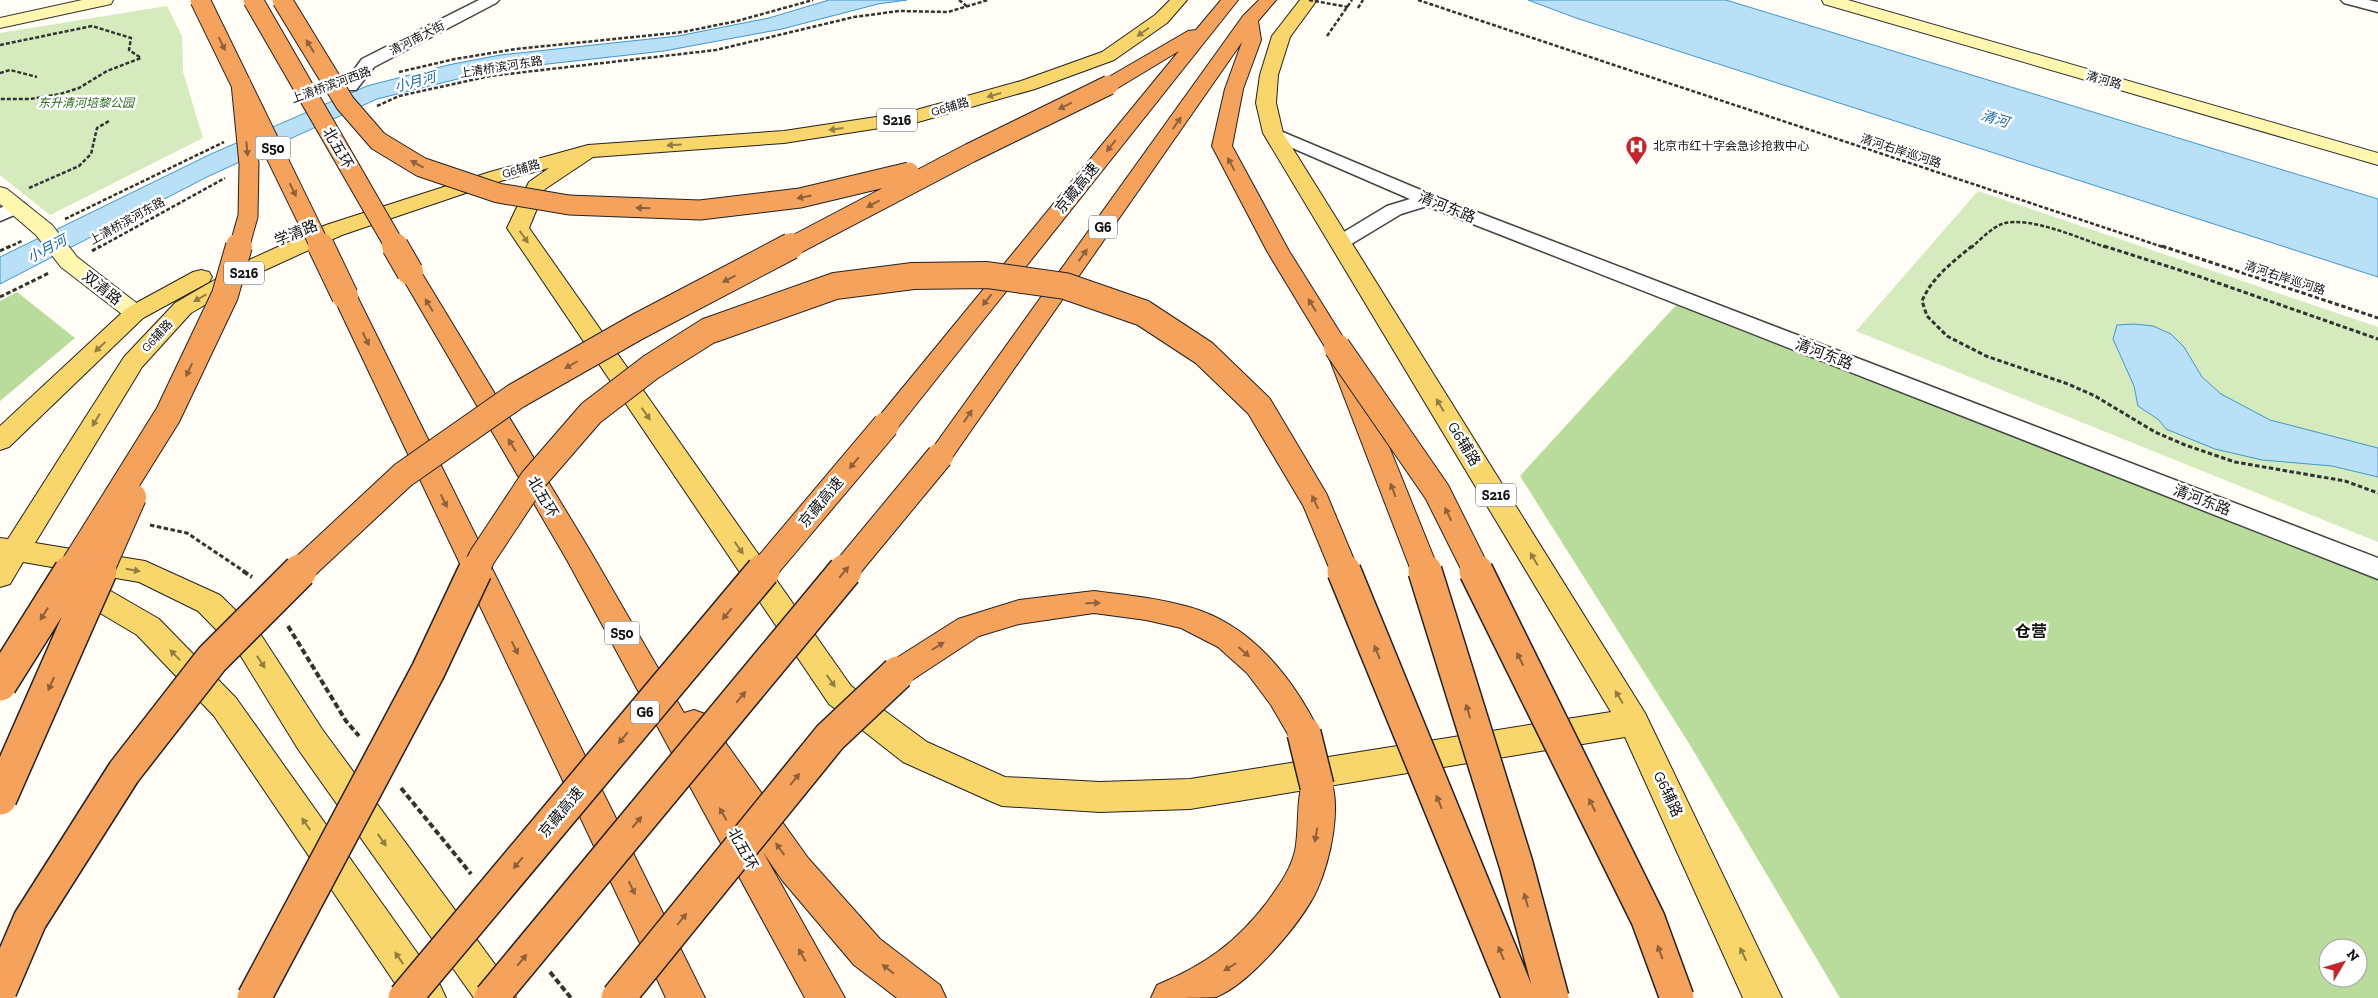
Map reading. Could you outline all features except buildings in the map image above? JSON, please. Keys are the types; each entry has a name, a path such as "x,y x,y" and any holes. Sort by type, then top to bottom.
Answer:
{"highway":[{"name":"S50","path":"200,0 686,998"},
{"name":"北五环","path":"253,0 410,272 578,556 826,998"},
{"path":"282,0 345,103 378,141 421,167 498,193 569,206 700,210 800,198 885,179 970,153"},
{"name":"京藏高速","path":"405,998 886,426 1230,0"},
{"name":"G6","path":"491,998 940,456 1249,20 1268,0"},
{"path":"1249,20 1252,40 1234,89 1222,146 1278,251 1337,347 1437,492 1648,919 1677,998"},
{"path":"0,990 30,920 124,772 212,659 304,567 403,475 516,396 628,332 970,153 1108,85 1208,26"},
{"path":"0,798 168,415 224,295 248,216 249,164 242,83"},
{"path":"254,998 428,671 482,558 533,480 591,413 651,367 708,331 774,306 835,286 913,276 987,275 1065,286 1144,313 1204,353 1260,406 1315,500 1519,998"},
{"path":"1337,347 1424,568 1516,864 1552,998"},
{"path":"0,684 168,415"},
{"path":"578,556 794,869 867,952 927,998"},
{"path":"618,998 830,737 898,673 969,627 1019,612 1094,602 1146,609 1188,618 1229,639 1258,664 1282,696 1304,733 1317,786 1317,831 1305,878 1272,924 1240,961 1195,990 1170,998"}],"main road":[{"name":"G6辅路","path":"5,558 133,362 183,308 257,265 334,230 497,176 588,151 784,137 911,118 1028,85 1108,56 1161,19 1179,0"},
{"name":"G6辅路","path":"1309,0 1280,36 1269,76 1266,103 1273,133 1634,722 1763,998"},
{"name":"学清路","path":"0,440 135,313 199,278 266,246 414,187 488,164 588,151"},
{"path":"588,151 536,186 518,228 840,695 916,752 1002,791 1100,797 1190,794 1634,722"},
{"path":"5,558 148,627 225,707 427,998"},
{"path":"5,558 145,572 209,603 250,644 310,739 497,998"}],"street":[{"path":"0,14 103,0"},
{"path":"0,22 103,0"},
{"name":"清河南大街","path":"350,86 368,63 490,0"},
{"name":"清河路","path":"1830,0 1857,3 2378,160"},
{"path":"2349,0 2378,7"},
{"name":"清河东路","path":"1273,133 1428,200 2378,569"},
{"path":"1341,242 1394,210 1428,200"},
{"path":"6,203 45,232"},
{"name":"双清路","path":"45,232 69,262 135,313"}],"path":[{"name":"上清桥滨河西路","path":"395,73 455,59 516,48 700,29 813,0"},
{"path":"960,0 968,7"},
{"name":"上清桥滨河东路","path":"373,107 399,96 490,76 716,50 875,13 899,11 948,12 988,0"},
{"path":"1309,0 1348,7"},
{"path":"1327,36 1352,0"},
{"path":"1358,8 1364,0"},
{"name":"清河右岸巡河路","path":"1418,0 2378,318"},
{"path":"0,45 92,26 131,38 128,50 141,58 102,74 81,87 46,98 18,101 0,99"},
{"path":"0,73 10,70 37,77"},
{"path":"6,203 79,166 91,154 97,128 109,121"},
{"path":"0,251 45,232 226,140"},
{"name":"上清桥滨河东路","path":"0,297 230,175"},
{"path":"2378,338 2337,326 2198,276 2029,223 2012,222 2000,225 1946,267 1926,291 1922,301 1927,316 1947,336 1986,356 2086,392 2155,432 2185,445 2235,462 2345,481 2378,493"}],"green space":[{"name":"东升清河培黎公园","path":"167,6 182,36 183,72 203,138 50,215 0,175 0,33"},
{"path":"1978,191 2378,327 2378,542 1856,331"},
{"path":"17,292 75,338 0,401 0,301"},
{"path":"1677,304 2378,580 2378,998 1840,998 1690,745 1520,476"}],"water":[{"name":"小月河","path":"829,0 907,0 878,4 782,29 664,51 494,70 377,99 207,177 0,284 0,257 211,154 367,86 448,65 500,55 678,36 769,18"},
{"name":"清河","path":"1528,0 1726,0 2378,199 2378,277 1576,18"},
{"path":"2117,325 2153,326 2171,334 2184,347 2202,377 2221,394 2270,420 2378,448 2378,477 2332,466 2262,460 2215,449 2166,429 2159,420 2138,406 2134,386 2113,339"}],"place":[{"name":"北京市红十字会急诊抢救中心","path":"1637,165"}],"district":[{"name":"仓营","path":"2031,631"}]}
